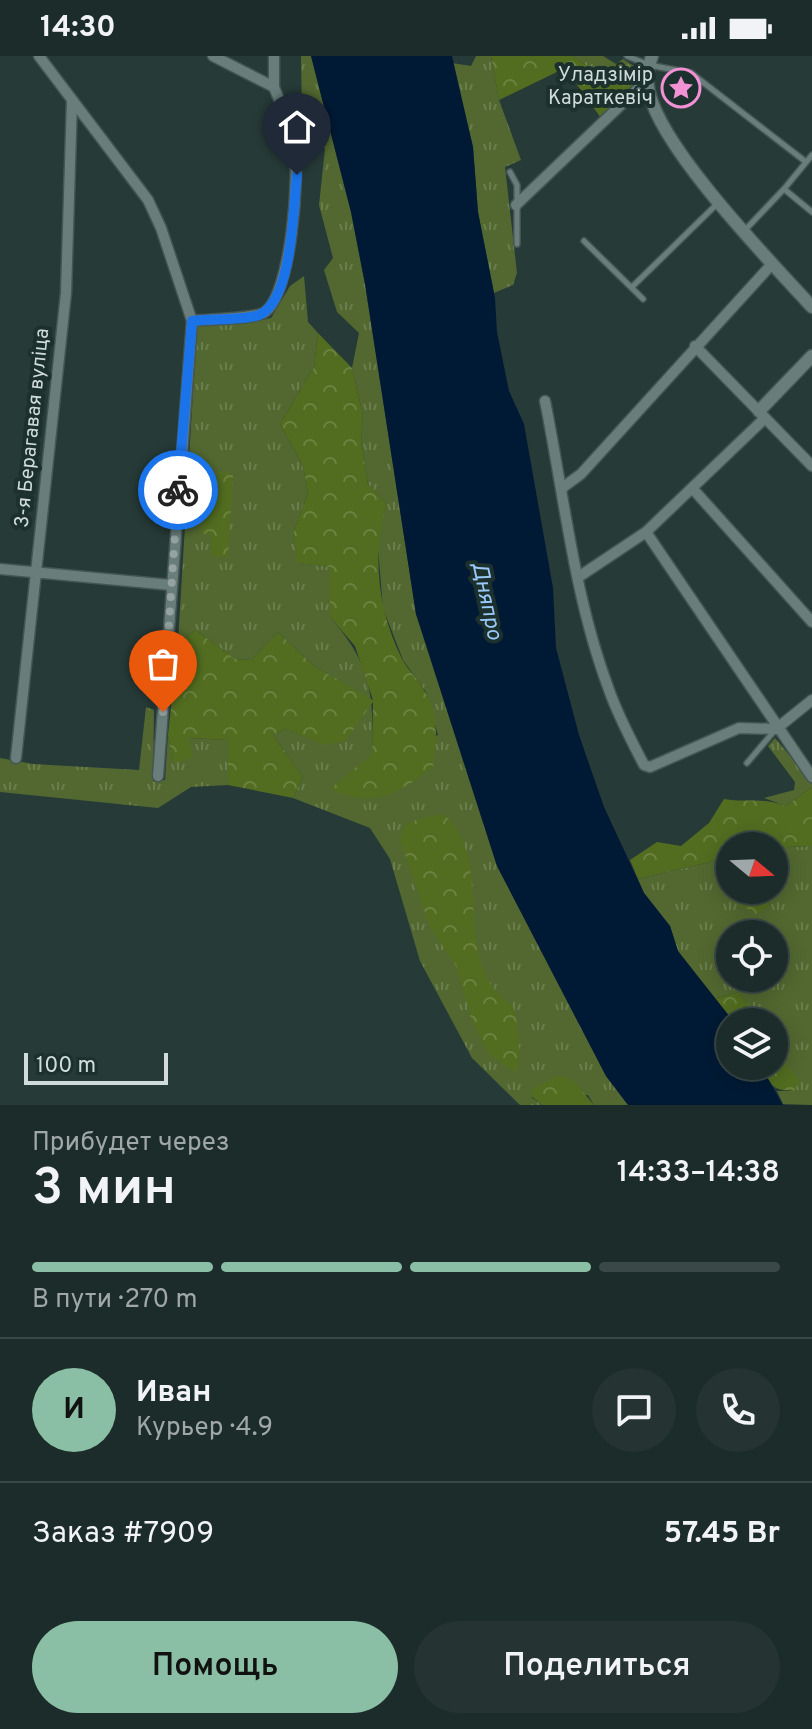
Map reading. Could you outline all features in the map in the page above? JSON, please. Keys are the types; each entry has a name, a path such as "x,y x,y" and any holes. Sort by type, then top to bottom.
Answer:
{"street":[{"path":"39,56 148,200 169,249 192,321 158,776"},
{"path":"213,56 227,60 274,87"},
{"path":"192,321 256,316 275,302 282,287 297,175 294,144 274,87 274,56"},
{"path":"651,61 647,80 653,103 669,137 719,202 812,307"},
{"path":"516,205 647,80"},
{"name":"3-я Берагавая вуліца","path":"16,758 66,293 72,100"},
{"path":"562,488 581,474 772,264"},
{"path":"695,346 812,466"},
{"path":"580,576 646,532 693,489 812,356"},
{"path":"545,401 580,576 607,687 644,765 650,767 739,728 776,729 812,700"},
{"path":"693,489 812,622"},
{"path":"646,532 776,729 812,777"},
{"path":"0,569 171,585"}],"lane":[{"path":"627,56 691,73 806,162"},
{"path":"744,230 812,155"},
{"path":"510,172 517,185 517,244"},
{"path":"784,189 812,212"},
{"path":"632,287 719,202"},
{"path":"584,241 643,299"},
{"path":"747,763 776,729"}],"green space":[{"path":"301,56 311,56 351,212 416,614 497,866 606,1076 628,1105 594,1105 588,1095 531,1097 542,1105 520,1105 472,1058 420,961 390,859 370,828 293,798 303,777 273,735 286,729 323,744 371,703 372,754 438,735 426,692 403,660 383,608 377,536 387,504 368,484 361,440 363,415 352,368 359,333 337,312 324,270 333,258 319,205 325,149 302,117"},
{"path":"476,56 491,56 499,100 521,160 505,167 517,273 513,285 494,293 478,212 473,147 452,63 471,66"},
{"path":"491,56 573,56 603,78 634,66 640,74 635,84 601,118 565,68 499,100"},
{"path":"573,56 603,56 616,64 623,59 634,66 603,78"},
{"path":"304,276 308,322 318,333 314,367 280,424 303,466 308,493 293,533 299,563 330,567 330,617 362,665 371,700 314,666 278,632 251,660 235,659 196,630 178,642 197,326 249,323 271,318 290,286"},
{"path":"318,333 352,368 363,415 361,440 368,484 387,504 378,562 382,602 402,659 429,699 434,718 436,738 433,767 408,785 373,798 360,798 330,789 372,754 373,702 345,741 323,745 286,729 273,735 303,777 293,798 228,785 228,740 189,738 193,758 173,763 168,735 178,642 196,630 235,659 251,660 278,632 314,666 373,700 355,646 330,617 330,567 298,563 293,533 308,493 303,466 280,424 314,367"},
{"path":"219,471 233,475 228,557 211,556 211,534 201,534 206,497 214,496"},
{"path":"146,707 154,710 153,781 165,780 168,735 173,762 188,738 229,740 228,785 191,787 158,808 0,792 0,758 33,764 139,770"},
{"path":"775,738 812,782 812,787 786,806 764,798 794,790 795,782 768,746"},
{"path":"812,787 812,846 788,847 788,832 716,832 716,860 638,879 630,860 657,842 681,846 709,823 724,799 786,806"},
{"path":"443,814 459,833 468,857 476,938 482,964 493,987 513,1006 519,1053 518,1069 513,1072 487,1052 471,1018 456,966 430,927 400,840 404,826 418,819"},
{"path":"812,846 812,1105 783,1104 777,1091 794,1091 788,1076 788,1008 750,1008 739,992 713,999 678,951 670,926 644,893 638,879 716,860 716,904 788,904 788,847"},
{"path":"739,904 769,904 756,914"},
{"path":"739,992 751,1008 721,1008 713,999"},
{"path":"788,1067 800,1081 794,1091 773,1086 768,1080 788,1080"},
{"path":"559,1075 573,1080 594,1105 542,1105 531,1096 532,1089"}],"water":[{"name":"Дняпро","path":"311,56 452,56 473,147 478,212 495,298 497,332 509,391 524,424 553,588 556,648 579,735 604,807 644,893 670,926 678,951 723,1008 716,1008 716,1080 769,1080 783,1105 628,1105 606,1076 497,866 416,614 351,212"}],"way so far":[{"path":"163,712 178,490"}],"place":[{"name":"Уладзімір Караткевіч","path":"681,88"}],"route":[{"path":"178,490 192,321 225,316 256,316 275,302 286,269 297,175"}]}
